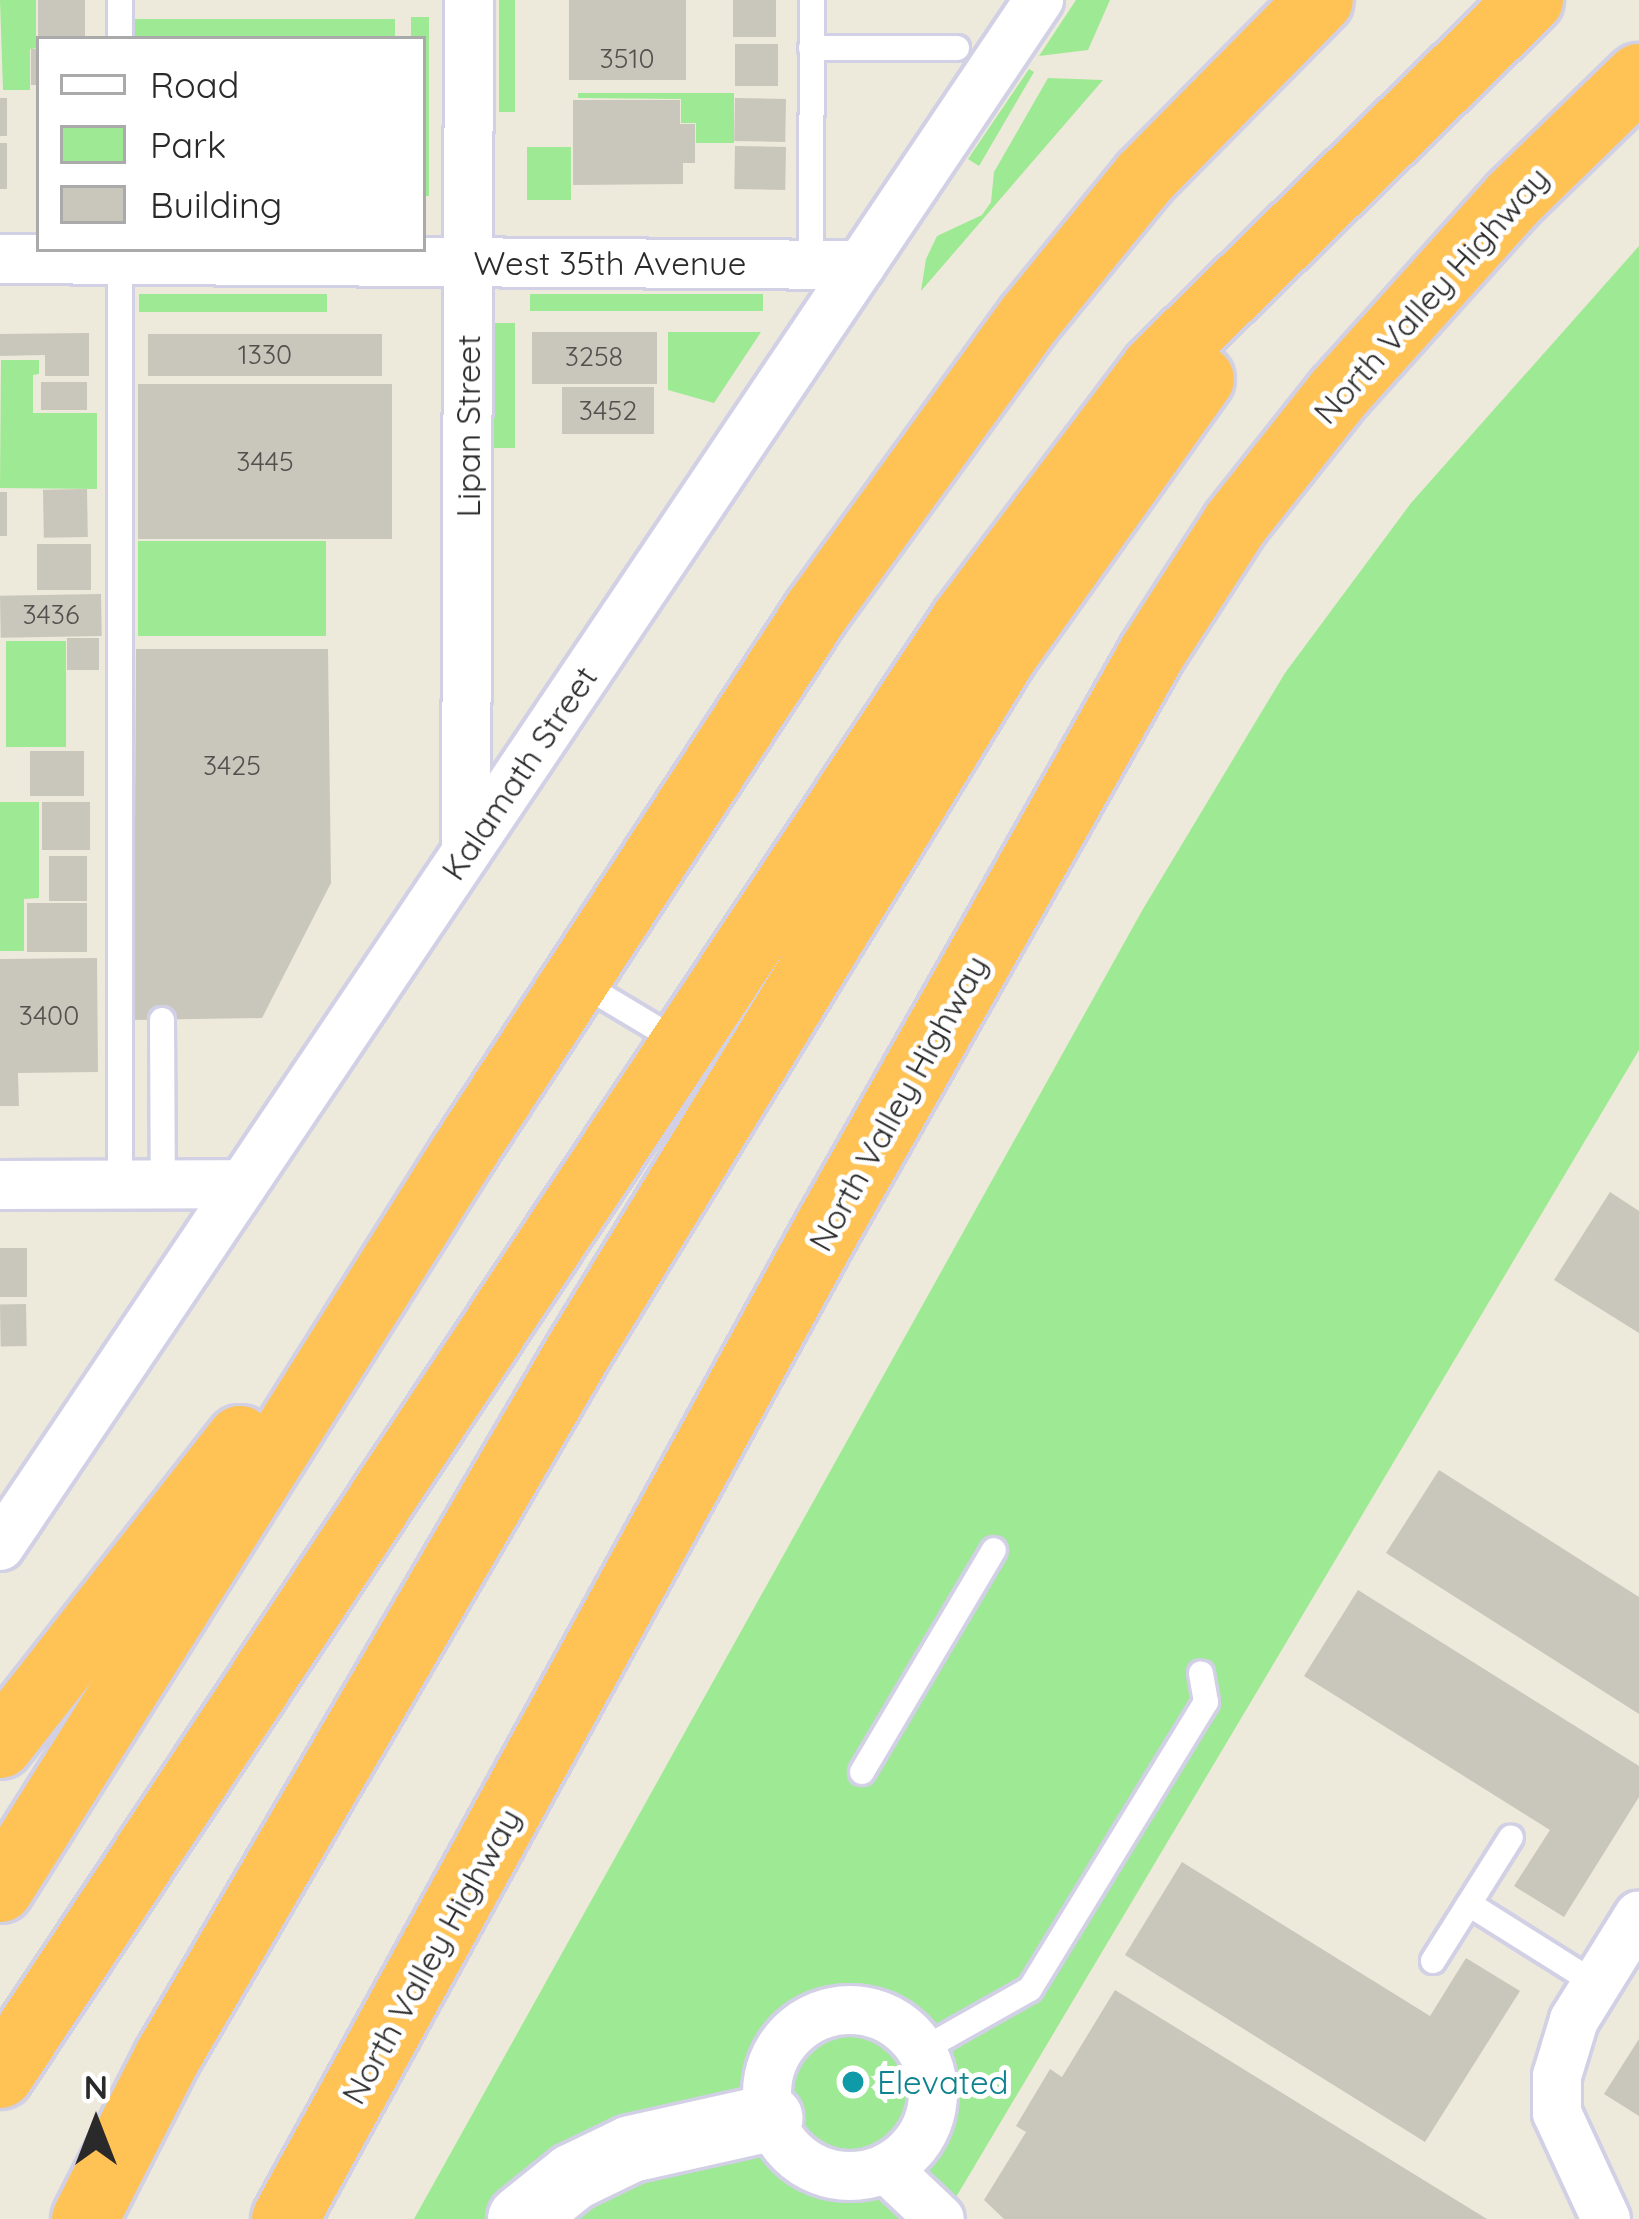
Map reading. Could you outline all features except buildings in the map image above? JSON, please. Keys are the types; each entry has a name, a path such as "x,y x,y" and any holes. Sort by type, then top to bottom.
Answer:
{"highway":[{"path":"0,1889 464,1152 817,611 1030,318 1144,178 1320,0"},
{"path":"0,2075 963,622 1140,387 1346,176 1530,0"},
{"name":"North Valley Highway","path":"285,2219 822,1238 1141,672 1235,524 1423,295 1639,77"},
{"path":"85,2219 167,2059 472,1531 1004,655 1346,176"},
{"path":"0,1745 464,1152"},
{"path":"334,2219 555,1729"},
{"path":"0,2124 126,1887"}],"street":[{"name":"Lipan Street","path":"466,852 469,0"},
{"name":"Kalamath Street","path":"0,1546 1039,0"},
{"name":"West 35th Avenue","path":"0,259 120,254 861,265"},
{"path":"0,1185 243,1184"},
{"path":"1606,2219 1557,2114 1557,2076 1574,2020 1639,1915"},
{"path":"857,2010 883,2016 905,2030 922,2050 932,2074 930,2115 910,2152 886,2168 859,2176 804,2163 784,2143 770,2118 772,2062 806,2022 857,2010"},
{"path":"520,2219 573,2177 631,2149 770,2118"},
{"path":"886,2168 940,2219"}],"lane":[{"path":"120,0 120,36"},
{"path":"812,0 812,265"},
{"path":"812,48 957,48"},
{"path":"120,254 142,1184"},
{"path":"577,981 681,1043"},
{"path":"142,1184 162,1020"},
{"path":"862,1772 994,1550"},
{"path":"922,2050 1030,1989 1206,1702 1201,1672"},
{"path":"1433,1961 1511,1837"},
{"path":"1469,1904 1596,1984"}],"green space":[{"path":"0,0 36,0 30,90 3,90"},
{"path":"499,0 515,0 515,112 499,112"},
{"path":"1076,0 1110,0 1088,50 1039,56"},
{"path":"411,17 429,17 429,196 426,36 411,36"},
{"path":"132,19 395,19 395,36 132,36"},
{"path":"1029,69 1034,72 979,166 968,159"},
{"path":"1048,78 1103,80 921,291 926,259 937,236 982,215 991,202 994,172"},
{"path":"578,93 734,93 734,143 696,143 696,123 681,123 681,99 578,98"},
{"path":"527,147 571,147 571,200 527,200"},
{"path":"1639,246 1639,1050 943,2219 414,2219 1143,909 1285,673 1411,503"},
{"path":"139,294 327,294 327,312 139,312"},
{"path":"530,294 763,294 763,311 530,311"},
{"path":"494,323 515,323 515,448 494,448"},
{"path":"668,332 761,332 714,403 668,390"},
{"path":"1,360 39,360 39,374 33,375 33,413 97,413 97,489 0,488"},
{"path":"138,541 326,541 326,636 138,636"},
{"path":"6,641 66,641 66,747 6,747"},
{"path":"0,802 39,802 39,898 24,899 24,951 0,951"}],"place":[{"name":"Elevated","path":"853,2082"}]}
